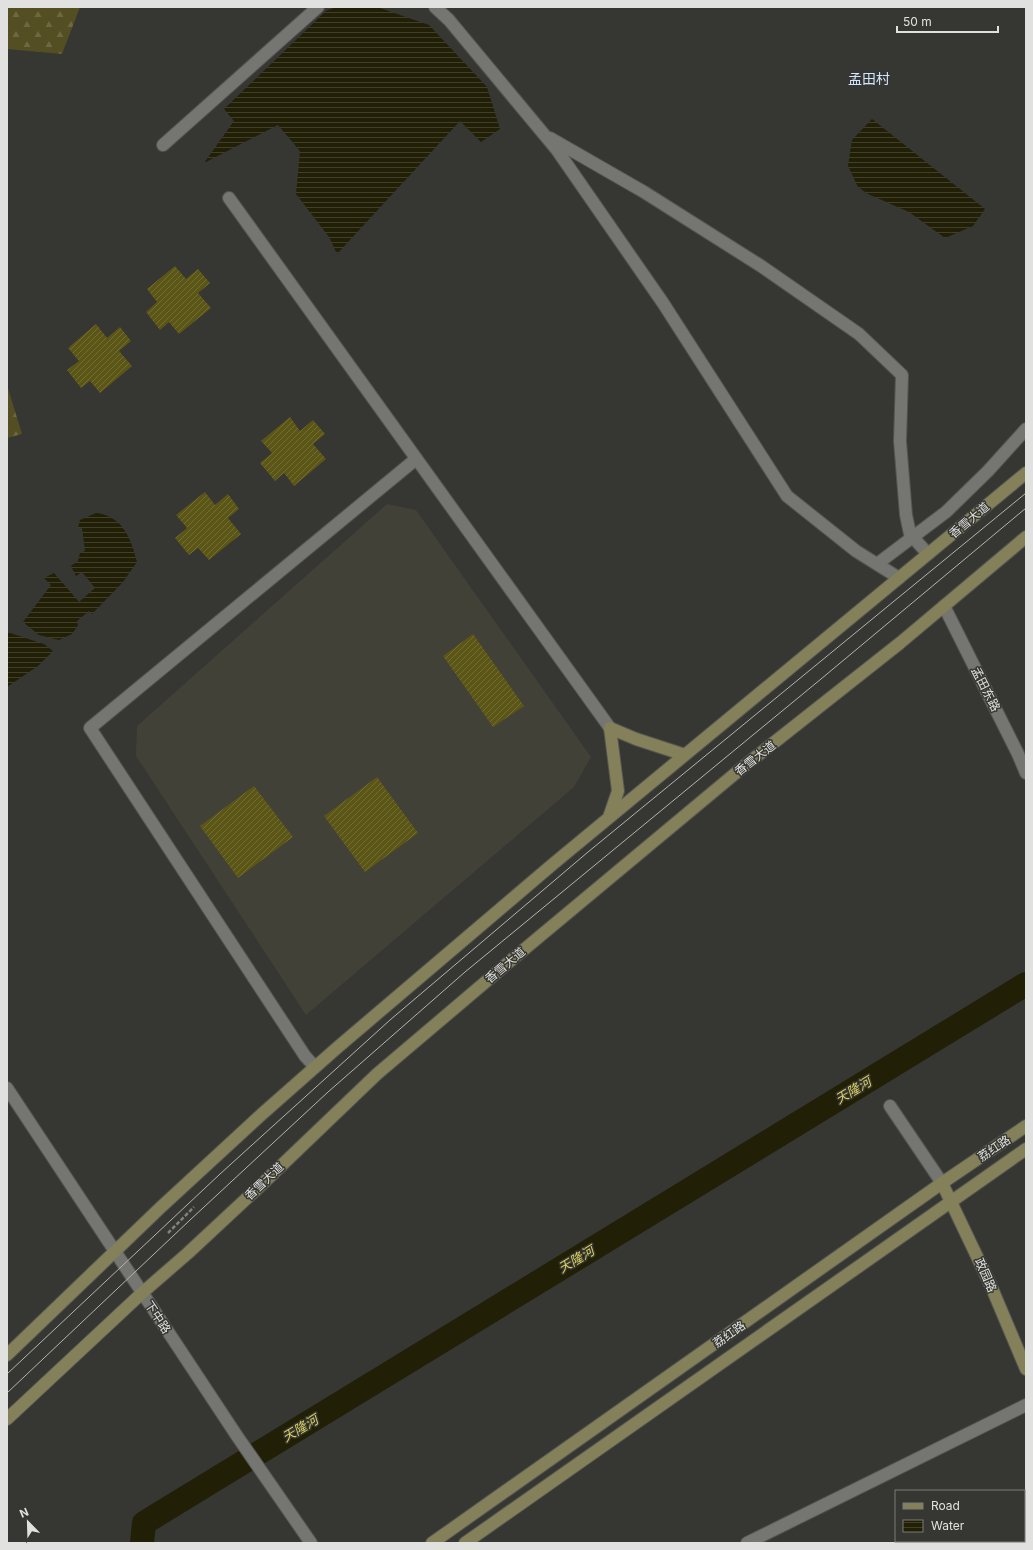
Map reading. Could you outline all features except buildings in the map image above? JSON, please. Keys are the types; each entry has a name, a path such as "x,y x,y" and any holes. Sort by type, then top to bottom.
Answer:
{"main road":[{"name":"香雪大道","path":"7,1355 256,1119 315,1067 609,817 1026,473"},
{"name":"香雪大道","path":"7,1419 142,1293 204,1238 377,1074 515,956 743,767 835,696 1026,537"},
{"path":"610,728 636,739 685,755"},
{"path":"609,817 618,791 610,728"},
{"name":"荔红路","path":"432,1543 942,1183 1026,1126"},
{"name":"荔红路","path":"465,1543 1026,1150"},
{"name":"政园路","path":"942,1183 1003,1314 1026,1369"}],"street":[{"path":"163,145 318,7"},
{"path":"436,7 449,20 562,157 663,303 787,496 856,551 899,578"},
{"path":"544,135 644,192 761,266 859,334 902,375 900,441 906,514 910,534 928,554"},
{"path":"230,198 610,728"},
{"path":"877,564 946,512 988,471 1026,429"},
{"path":"315,1067 305,1056 90,728 416,459"},
{"name":"孟田东路","path":"944,606 1026,773"},
{"name":"下中路","path":"7,1088 114,1252 264,1476 311,1543"},
{"path":"890,1106 942,1183"},
{"path":"747,1543 1026,1406"}],"path":[{"path":"168,1233 194,1207"}],"shaded area":[{"path":"387,504 416,510 591,757 574,787 306,1015 136,756 137,726"}],"green space":[{"path":"7,7 80,7 62,54 7,49"},
{"path":"7,385 22,434 7,438"}],"water":[{"path":"336,7 377,7 429,25 487,87 500,129 481,142 460,121 337,254 329,237 296,194 300,151 278,125 204,163 234,121 224,109 326,11"},
{"path":"872,119 985,209 973,226 945,238 909,212 868,194 858,187 848,166 852,140"},
{"path":"96,513 105,515 119,524 129,537 137,562 123,582 92,614 89,611 77,621 78,625 72,634 59,640 39,635 23,622 51,585 44,578 54,573 79,602 95,588 82,572 76,576 71,566 78,561 80,553 85,551 82,528 78,528 80,520"},
{"path":"7,632 44,644 53,651 38,666 7,687"}],"waterway":[{"name":"天隆河","path":"142,1543 144,1523 1026,984"}],"tram line":[{"path":"7,1374 220,1174 390,1020 588,852 1026,493"},
{"path":"7,1393 328,1092 465,972 1026,508"}],"district":[{"name":"孟田村","path":"869,78"}]}
